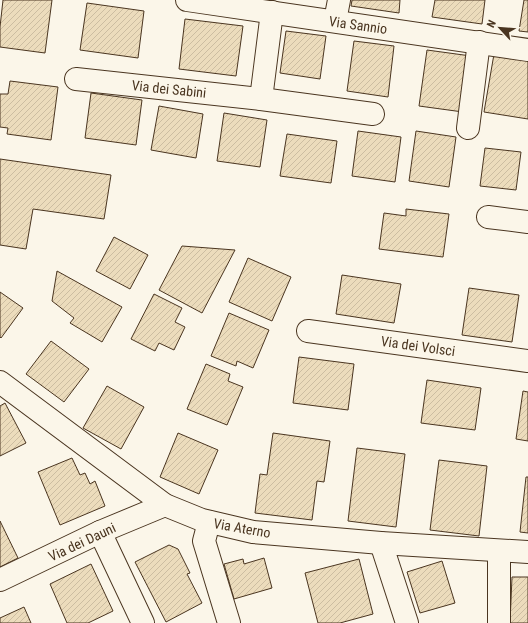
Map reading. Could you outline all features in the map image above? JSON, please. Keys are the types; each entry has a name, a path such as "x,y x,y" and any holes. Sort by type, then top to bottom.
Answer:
{"street":[{"name":"Via Sannio","path":"187,0 528,50"},
{"path":"336,21 339,0"},
{"path":"261,99 272,12"},
{"path":"468,128 479,42"},
{"name":"Via dei Sabini","path":"76,78 261,99 373,114"},
{"path":"488,217 528,222"},
{"name":"Via dei Volsci","path":"308,331 528,361"},
{"name":"Via Aterno","path":"0,382 165,505 209,522 253,532 528,552"},
{"name":"Via dei Dauni","path":"0,580 100,532 165,505"},
{"path":"209,522 204,541 229,623"},
{"path":"100,532 143,623"},
{"path":"381,542 407,623"},
{"path":"499,551 499,623"}],"building":[{"path":"3,0 52,0 45,53 0,47 0,27"},
{"path":"352,0 400,0 399,13 351,6"},
{"path":"435,0 485,0 482,24 432,17"},
{"path":"524,0 528,0 528,32 519,31"},
{"path":"87,3 144,11 138,58 80,50"},
{"path":"185,19 243,26 236,76 179,69"},
{"path":"286,31 326,36 320,79 280,73"},
{"path":"354,41 394,46 388,97 347,91"},
{"path":"427,50 471,56 463,112 419,106"},
{"path":"494,54 528,60 528,119 484,112"},
{"path":"10,81 58,87 51,140 7,134 8,128 0,127 0,94 8,94"},
{"path":"91,93 142,100 136,145 85,138"},
{"path":"159,106 203,114 196,158 151,150"},
{"path":"224,113 267,120 260,167 217,161"},
{"path":"358,131 401,137 395,182 352,176"},
{"path":"416,131 456,137 449,187 409,181"},
{"path":"287,134 337,141 331,183 280,176"},
{"path":"485,148 521,152 516,190 480,186"},
{"path":"0,159 111,175 104,219 33,209 26,249 0,245"},
{"path":"406,209 449,214 443,257 379,249 384,213 406,216"},
{"path":"114,237 148,255 130,289 96,271"},
{"path":"182,246 235,250 202,313 159,290"},
{"path":"248,258 291,277 272,321 229,302"},
{"path":"57,271 122,307 102,342 70,323 74,318 52,301"},
{"path":"342,275 401,284 394,323 336,314"},
{"path":"469,288 519,295 512,342 462,335"},
{"path":"0,292 23,308 1,338 0,337"},
{"path":"154,294 182,308 175,322 185,327 174,350 159,343 155,351 131,339"},
{"path":"229,313 269,330 253,368 237,361 236,366 211,356"},
{"path":"51,341 89,369 64,402 26,374"},
{"path":"299,357 354,364 348,410 293,403"},
{"path":"206,364 230,374 228,381 243,387 227,425 187,409"},
{"path":"427,380 481,388 475,430 421,423"},
{"path":"107,386 144,407 121,449 83,428"},
{"path":"523,391 528,392 528,441 516,439"},
{"path":"5,403 26,443 0,456 0,406"},
{"path":"178,433 218,450 199,494 160,477"},
{"path":"273,433 330,441 324,482 317,481 312,520 255,513 260,474 267,475"},
{"path":"357,448 405,454 396,527 348,521"},
{"path":"72,458 80,475 85,473 90,484 95,481 105,506 60,525 38,472"},
{"path":"439,460 487,466 479,536 430,530"},
{"path":"526,477 528,477 528,533 520,532"},
{"path":"0,521 18,558 0,567"},
{"path":"169,545 178,549 190,573 187,574 202,603 166,622 135,562"},
{"path":"264,558 272,588 234,599 224,564 243,559 244,564"},
{"path":"359,559 373,614 340,623 318,623 305,573"},
{"path":"442,561 455,603 420,613 407,572"},
{"path":"91,564 113,611 88,623 67,623 50,584"},
{"path":"512,577 528,577 528,623 510,623"},
{"path":"24,607 31,623 0,623 0,618"}]}
